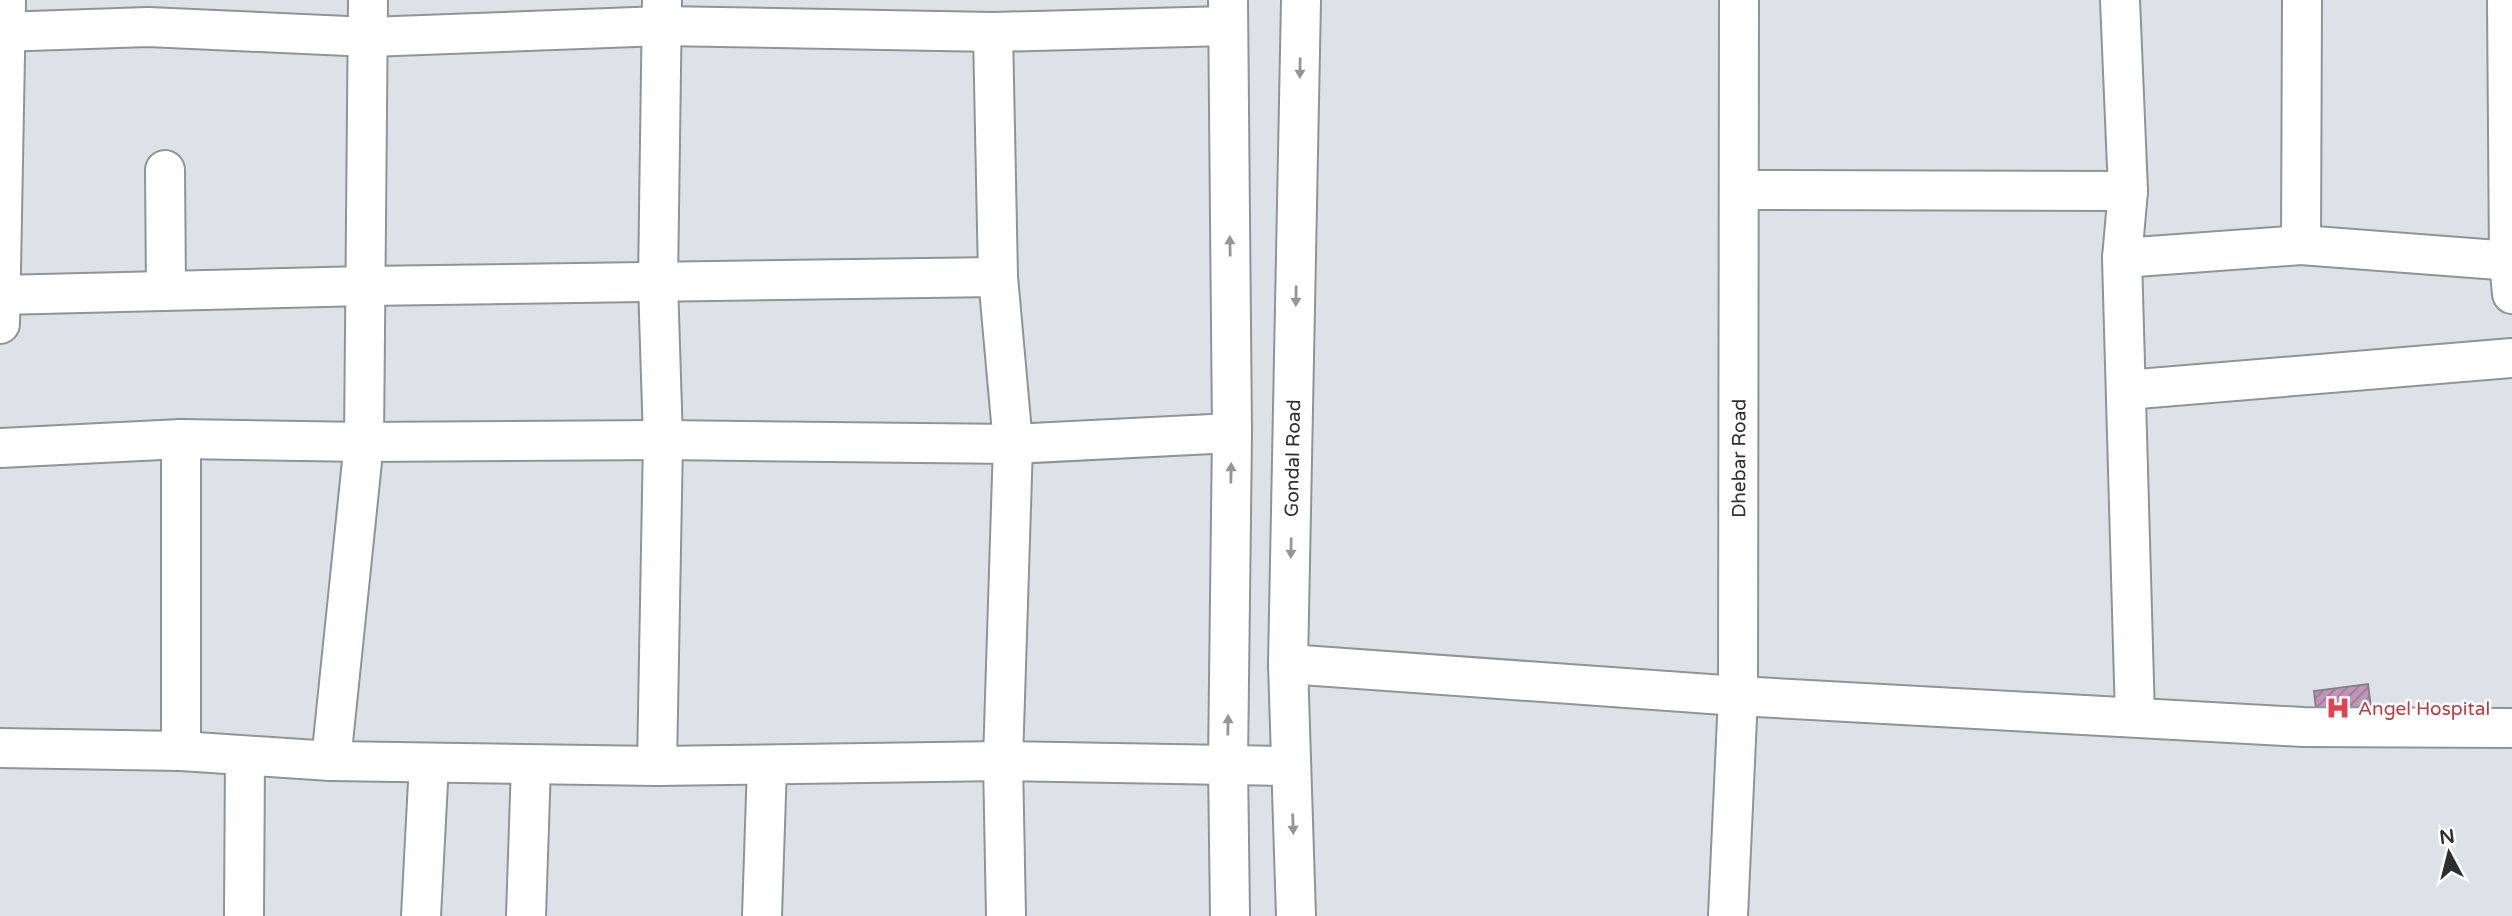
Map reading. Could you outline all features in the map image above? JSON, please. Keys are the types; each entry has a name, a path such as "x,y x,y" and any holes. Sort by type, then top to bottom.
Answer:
{"street":[{"name":"Gondal Road","path":"1296,916 1288,664 1301,0"},
{"name":"Dhebar Road","path":"1728,916 1738,696 1739,0"},
{"path":"2120,0 2128,191 2122,258 2134,717"},
{"path":"2301,245 2302,0"},
{"path":"2122,258 2301,245 2511,272 2507,0"},
{"path":"998,277 166,290 1,304 4,21 148,13 369,18 662,13 993,32 1227,13 1232,433 1228,764 1230,916"},
{"path":"657,766 663,440 658,283 662,13"},
{"path":"331,761 364,442 369,18"},
{"path":"993,32 998,277 1013,444 1003,761 1006,916"},
{"path":"165,170 166,290"},
{"path":"1739,190 2128,191"},
{"path":"2126,390 2512,358"},
{"path":"0,448 181,439 1013,444 1232,433"},
{"path":"181,439 181,751"},
{"path":"1288,664 1738,696 2303,727 2512,728"},
{"path":"0,748 181,751 331,761 531,765 1003,761 1291,766"},
{"path":"244,916 245,756"},
{"path":"421,916 429,763"},
{"path":"526,916 531,765"},
{"path":"762,916 767,765"}],"building":[{"path":"2368,684 2372,717 2318,724 2314,691"}],"place":[{"name":"Angel Hospital","path":"2338,708"}]}
